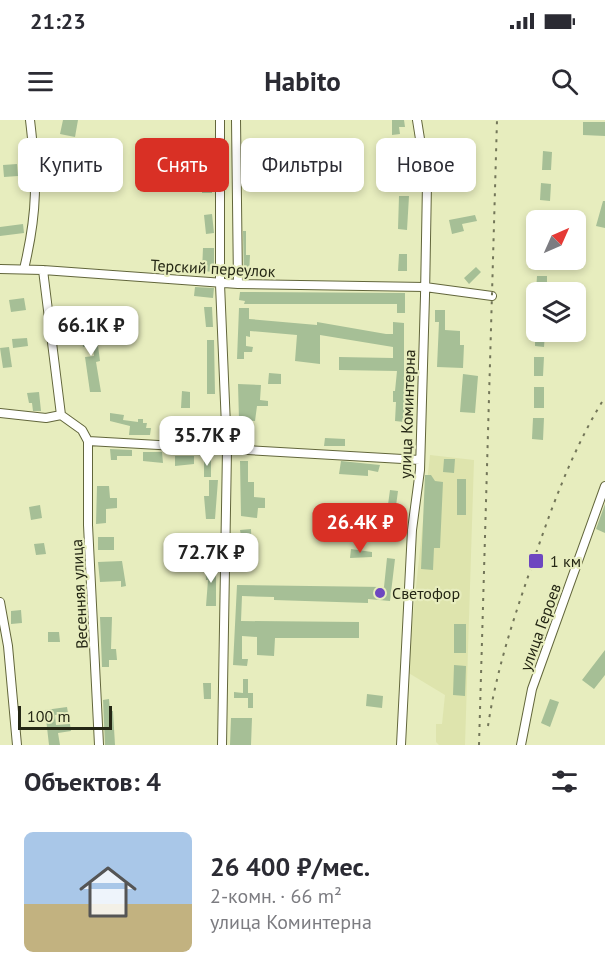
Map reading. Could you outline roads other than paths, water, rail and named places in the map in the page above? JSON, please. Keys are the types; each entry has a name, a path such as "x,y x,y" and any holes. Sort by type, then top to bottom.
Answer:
{"street":[{"path":"24,269 35,224 37,178 30,120"},
{"path":"220,120 220,284 227,450 222,745"},
{"path":"236,120 238,284"},
{"name":"улица Коминтерна","path":"401,745 412,530 420,460 425,287 427,183 417,120"},
{"name":"Терский переулок","path":"0,269 43,270 220,284 425,287 492,296"},
{"path":"43,270 61,414 82,430 88,441 420,460"},
{"path":"0,413 46,418 61,414"},
{"name":"Весенняя улица","path":"88,441 88,525 99,745"},
{"name":"улица Героев","path":"521,745 532,689 605,486"},
{"path":"0,602 8,646 17,745"}],"railway":[{"path":"479,745 497,120"},
{"path":"488,726 506,646 546,524 572,459 605,397"}],"place":[{"name":"1 км","path":"536,561"},
{"name":"Светофор","path":"380,593"}]}
